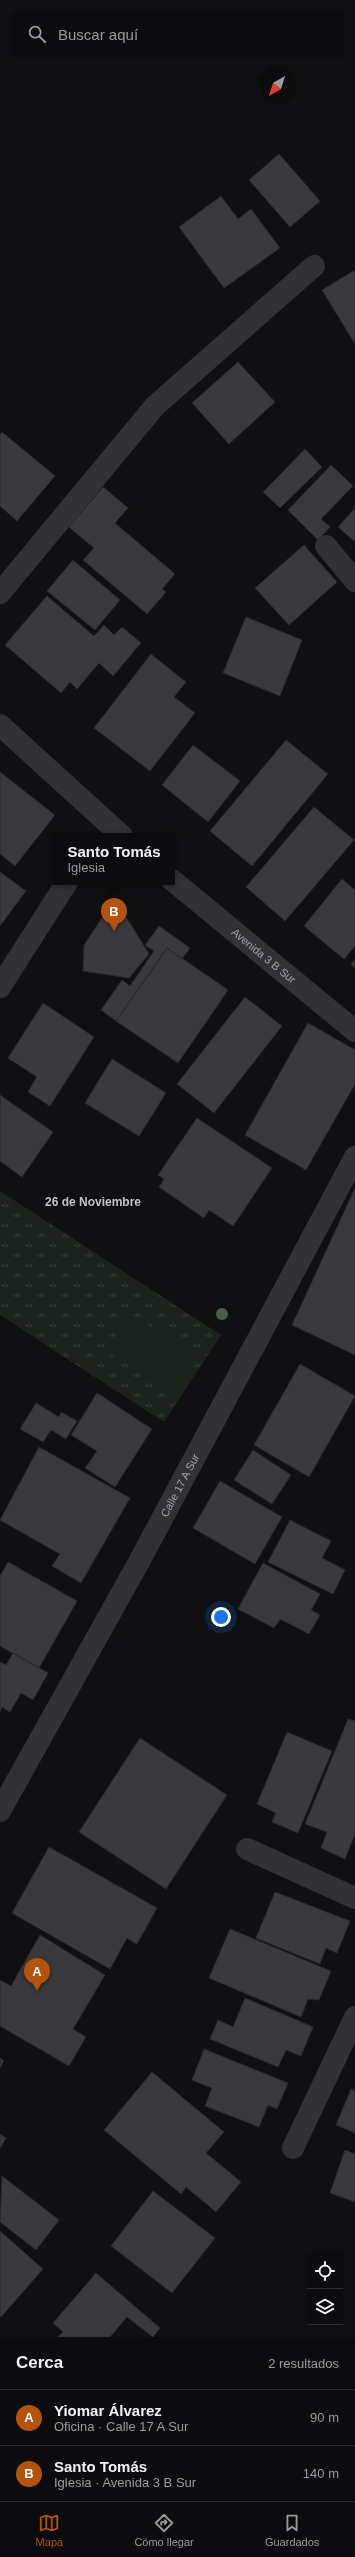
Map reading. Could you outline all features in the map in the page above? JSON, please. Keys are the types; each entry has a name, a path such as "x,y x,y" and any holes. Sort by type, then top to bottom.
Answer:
{"street":[{"path":"0,593 155,406 314,266"},
{"path":"326,546 355,581"},
{"path":"0,724 101,829 113,833"},
{"name":"Avenida 3 B Sur","path":"175,882 355,1031"},
{"path":"0,987 65,885"},
{"name":"Calle 17 A Sur","path":"0,1811 140,1560 355,1157"},
{"path":"247,1849 355,1898"},
{"path":"293,2148 355,2017"}],"green space":[{"path":"0,1191 221,1335 164,1422 0,1315"},
{"path":"129,1313 200,1356 178,1394 106,1351"}],"building":[{"path":"279,154 320,201 290,227 249,180"},
{"path":"221,196 238,219 251,209 280,248 224,288 179,227"},
{"path":"355,270 355,344 322,290"},
{"path":"238,362 275,402 229,444 192,403"},
{"path":"2,432 55,476 17,521 0,506 0,434"},
{"path":"305,449 322,467 280,508 263,492"},
{"path":"331,465 353,486 321,519 330,527 318,540 288,510"},
{"path":"103,487 128,508 115,523 175,574 162,589 166,592 147,614 83,560 94,548 69,527"},
{"path":"355,508 355,542 338,527"},
{"path":"304,545 337,582 289,625 255,588"},
{"path":"73,560 120,600 95,630 47,591"},
{"path":"47,596 94,636 104,625 114,635 122,627 141,643 113,676 99,663 77,689 70,682 61,693 5,645"},
{"path":"246,617 302,640 280,696 223,673"},
{"path":"151,654 186,682 174,697 195,713 150,771 94,728"},
{"path":"286,740 328,774 252,866 210,831"},
{"path":"193,745 240,781 208,822 162,785"},
{"path":"0,772 55,815 15,866 0,854"},
{"path":"314,807 354,840 285,921 246,887"},
{"path":"0,872 26,891 0,926"},
{"path":"342,879 355,890 355,946 344,959 304,926"},
{"path":"121,909 149,954 129,978 83,971 84,945 102,918"},
{"path":"159,926 190,948 182,959 167,948 116,1021 101,1010 122,980 130,986 154,951 145,945"},
{"path":"167,948 228,990 178,1063 116,1021"},
{"path":"355,959 355,968 351,965"},
{"path":"245,997 282,1026 214,1113 177,1084"},
{"path":"43,1003 94,1037 50,1106 28,1092 37,1077 8,1058"},
{"path":"308,1023 355,1050 355,1084 306,1170 245,1135"},
{"path":"112,1059 166,1093 139,1136 85,1103"},
{"path":"0,1095 53,1132 22,1177 0,1161"},
{"path":"197,1118 272,1168 233,1226 209,1210 204,1218 159,1187 164,1179 158,1175"},
{"path":"355,1188 355,1355 292,1325"},
{"path":"300,1364 355,1396 309,1477 254,1445"},
{"path":"97,1393 152,1429 115,1487 85,1468 97,1451 71,1435"},
{"path":"36,1403 59,1417 61,1412 77,1421 66,1439 51,1430 43,1442 20,1429"},
{"path":"39,1447 130,1498 81,1583 52,1566 60,1554 0,1520"},
{"path":"253,1450 291,1475 272,1504 234,1480"},
{"path":"220,1481 282,1517 255,1564 193,1528"},
{"path":"290,1520 331,1541 322,1558 345,1570 333,1594 268,1562"},
{"path":"8,1562 77,1601 39,1668 0,1646 0,1576"},
{"path":"263,1563 320,1594 311,1610 320,1615 309,1634 280,1619 274,1628 238,1609"},
{"path":"13,1653 48,1673 33,1700 21,1693 10,1712 2,1707 0,1712 0,1662 6,1665"},
{"path":"348,1719 355,1721 355,1834 345,1859 321,1848 327,1832 305,1824"},
{"path":"287,1732 332,1751 298,1833 272,1822 276,1813 257,1804"},
{"path":"140,1738 227,1795 166,1889 79,1832"},
{"path":"49,1847 157,1908 137,1944 127,1938 110,1969 12,1913"},
{"path":"275,1892 350,1921 337,1953 326,1948 320,1964 256,1938"},
{"path":"230,1929 331,1971 319,2000 308,1999 301,2017 209,1978"},
{"path":"40,1935 105,1975 73,2029 86,2037 69,2066 0,2026 0,1980 11,1986"},
{"path":"245,1998 313,2027 301,2056 286,2050 278,2067 210,2039 218,2020 233,2027"},
{"path":"204,2049 288,2083 277,2109 268,2105 259,2127 205,2106 212,2088 192,2080"},
{"path":"0,2058 4,2061 0,2068"},
{"path":"152,2072 224,2132 206,2153 241,2182 216,2212 186,2187 181,2194 104,2130"},
{"path":"351,2089 355,2091 355,2133 336,2125"},
{"path":"0,2134 6,2138 0,2149"},
{"path":"345,2150 355,2154 355,2202 330,2193"},
{"path":"2,2176 59,2220 36,2250 0,2222"},
{"path":"153,2191 215,2238 172,2293 111,2246"},
{"path":"0,2231 43,2269 1,2317 0,2316"},
{"path":"96,2273 160,2328 153,2337 127,2317 110,2337 58,2337 63,2332 53,2323"}],"place":[{"name":"Santo Tomás","path":"114,931"},
{"name":"Yiomar Álvarez","path":"37,1991"}],"district":[{"name":"26 de Noviembre","path":"93,1202"}]}
